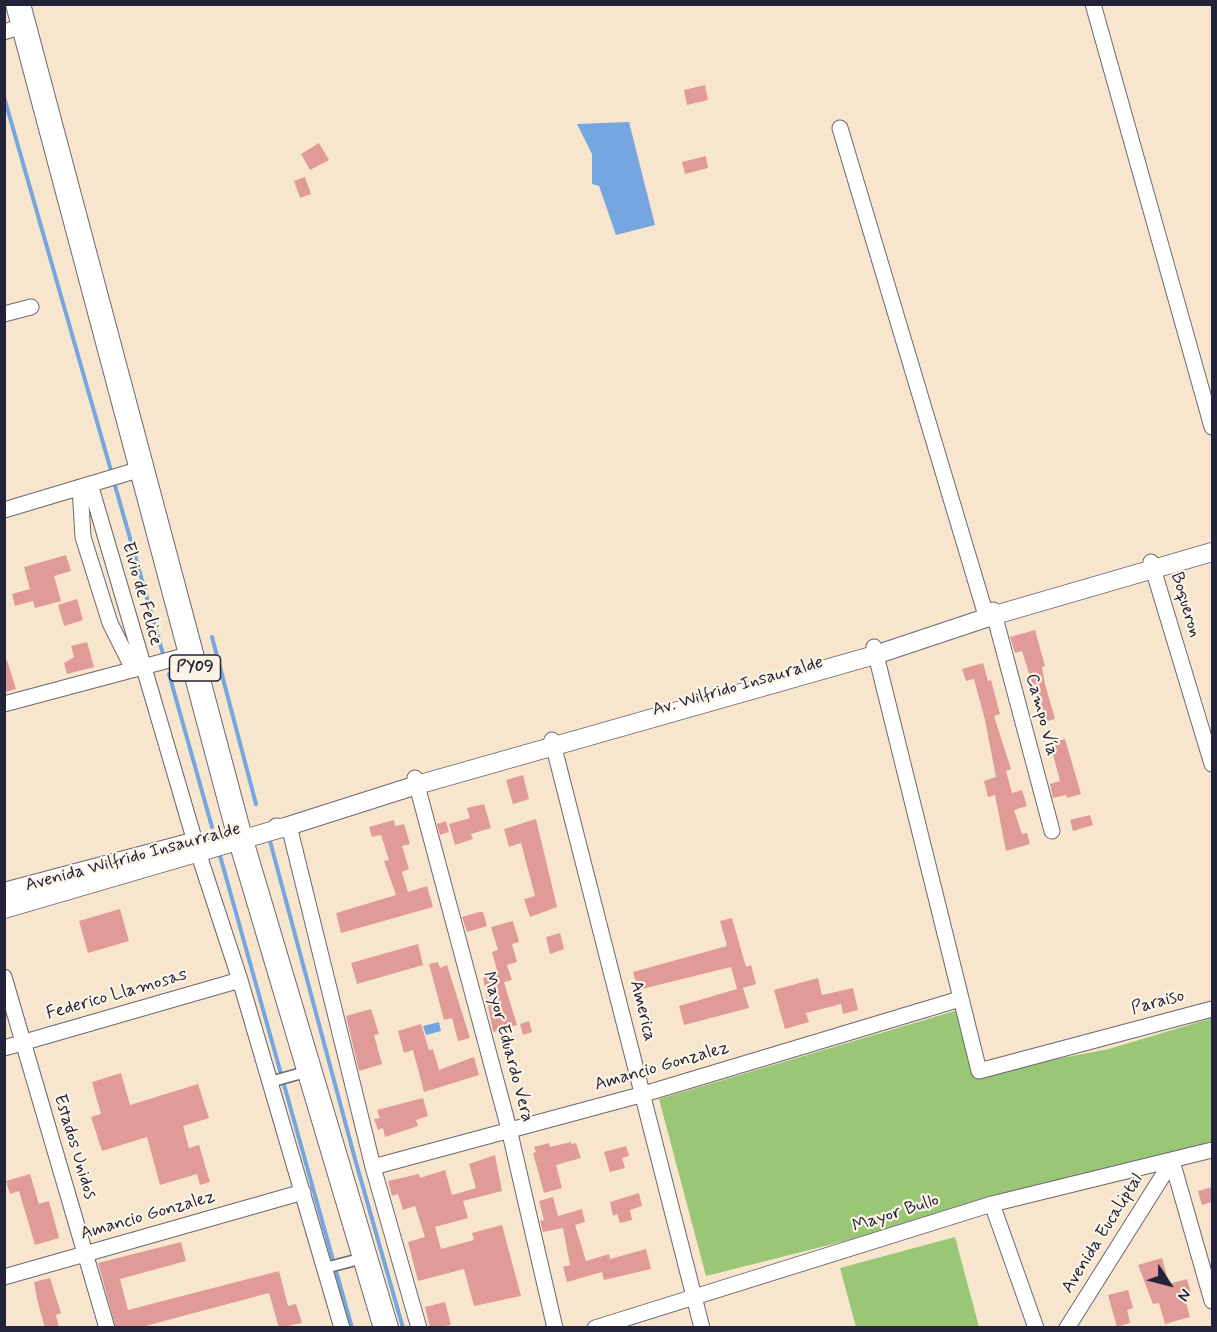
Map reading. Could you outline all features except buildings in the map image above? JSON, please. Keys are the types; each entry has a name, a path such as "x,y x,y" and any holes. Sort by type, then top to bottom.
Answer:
{"highway":[{"name":"PY09","path":"13,17 131,472 234,837 386,1328"},
{"name":"PY09","path":"13,17 234,837 285,1078 337,1265 371,1328"}],"street":[{"path":"1094,4 1212,427"},
{"name":"Campo Vía","path":"840,128 991,612 1052,831"},
{"path":"4,314 30,306"},
{"path":"4,510 131,472"},
{"path":"85,486 82,537 110,623 122,651 138,668"},
{"name":"Elvio de Felice","path":"85,486 138,668 240,980 285,1078 303,1192 337,1265 342,1328"},
{"name":"Av. Wilfrido Insauralde","path":"262,825 874,651 991,612 1152,565 1212,544"},
{"path":"1152,565 1212,552"},
{"name":"Boqueron","path":"1152,565 1212,764"},
{"path":"874,651 960,999"},
{"path":"4,704 184,656"},
{"name":"America","path":"553,743 702,1328"},
{"path":"234,837 285,827 416,782"},
{"name":"Mayor Eduardo Vera","path":"416,782 508,1129 555,1328"},
{"path":"262,825 285,827 291,834 374,1167 419,1328"},
{"name":"Avenida Wilfrido Insaurralde","path":"4,892 197,847 234,837 262,825"},
{"name":"Avenida Wilfrido Insaurralde","path":"4,909 176,859 197,847"},
{"name":"Estados Unidos","path":"4,977 107,1328"},
{"name":"Federico Llamosas","path":"4,1048 240,980"},
{"name":"Paraiso","path":"960,999 979,1071 1212,1009"},
{"name":"Amancio Gonzalez","path":"374,1167 644,1094 960,999"},
{"name":"Mayor Bullo","path":"595,1328 992,1204 1212,1150"},
{"path":"1172,1161 1212,1301"},
{"name":"Avenida Eucaliptal","path":"1067,1328 1172,1161"},
{"name":"Amancio Gonzalez","path":"4,1277 303,1192"},
{"path":"992,1204 1036,1328"}],"green space":[{"path":"958,1010 977,1074 1109,1049 1212,1018 1212,1144 992,1204 706,1276 659,1099"},
{"path":"955,1237 979,1327 856,1327 840,1268"}],"water":[{"path":"629,122 655,225 616,235 599,186 592,184 592,154 577,124"},
{"path":"439,1022 441,1031 426,1035 423,1026"}],"waterway":[{"path":"4,97 112,474"},
{"path":"114,482 163,654"},
{"path":"212,637 256,804"},
{"path":"169,674 212,827"},
{"path":"270,841 403,1328"},
{"path":"219,852 352,1328"}]}
